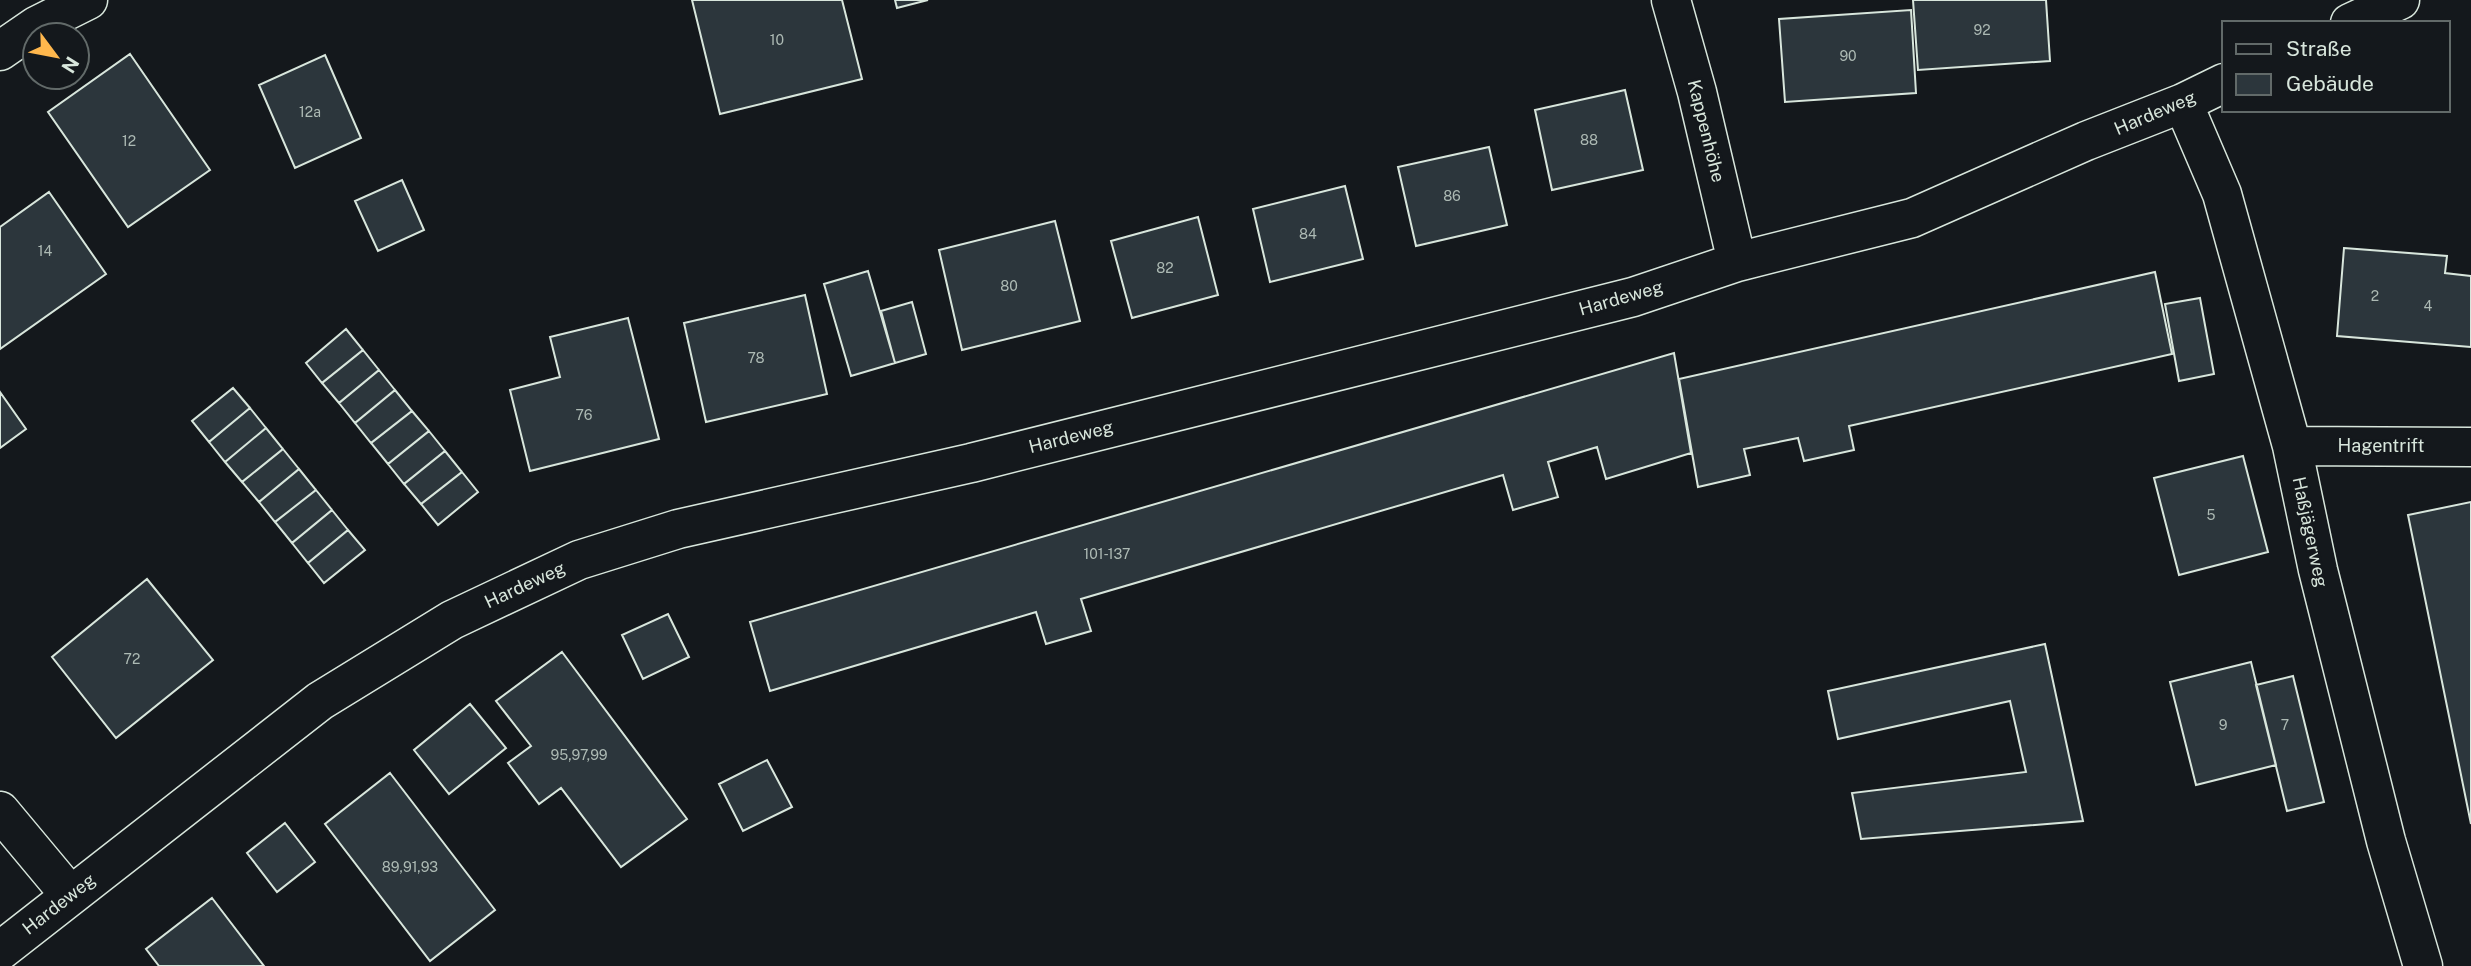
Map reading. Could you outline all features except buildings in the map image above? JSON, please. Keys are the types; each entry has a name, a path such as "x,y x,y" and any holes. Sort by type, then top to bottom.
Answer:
{"street":[{"path":"0,51 36,26 88,0"},
{"name":"Kappenhöhe","path":"1671,0 1697,92 1737,262"},
{"path":"2354,21 2400,0"},
{"name":"Hardeweg","path":"0,951 320,701 452,620 579,560 678,529 971,463 1633,297 1737,262 1912,218 2222,84"},
{"name":"Haßjägerweg","path":"2183,103 2222,194 2291,446 2318,570 2386,841 2423,966"},
{"name":"Hagentrift","path":"2291,446 2471,447"},
{"path":"0,811 70,895"}]}
